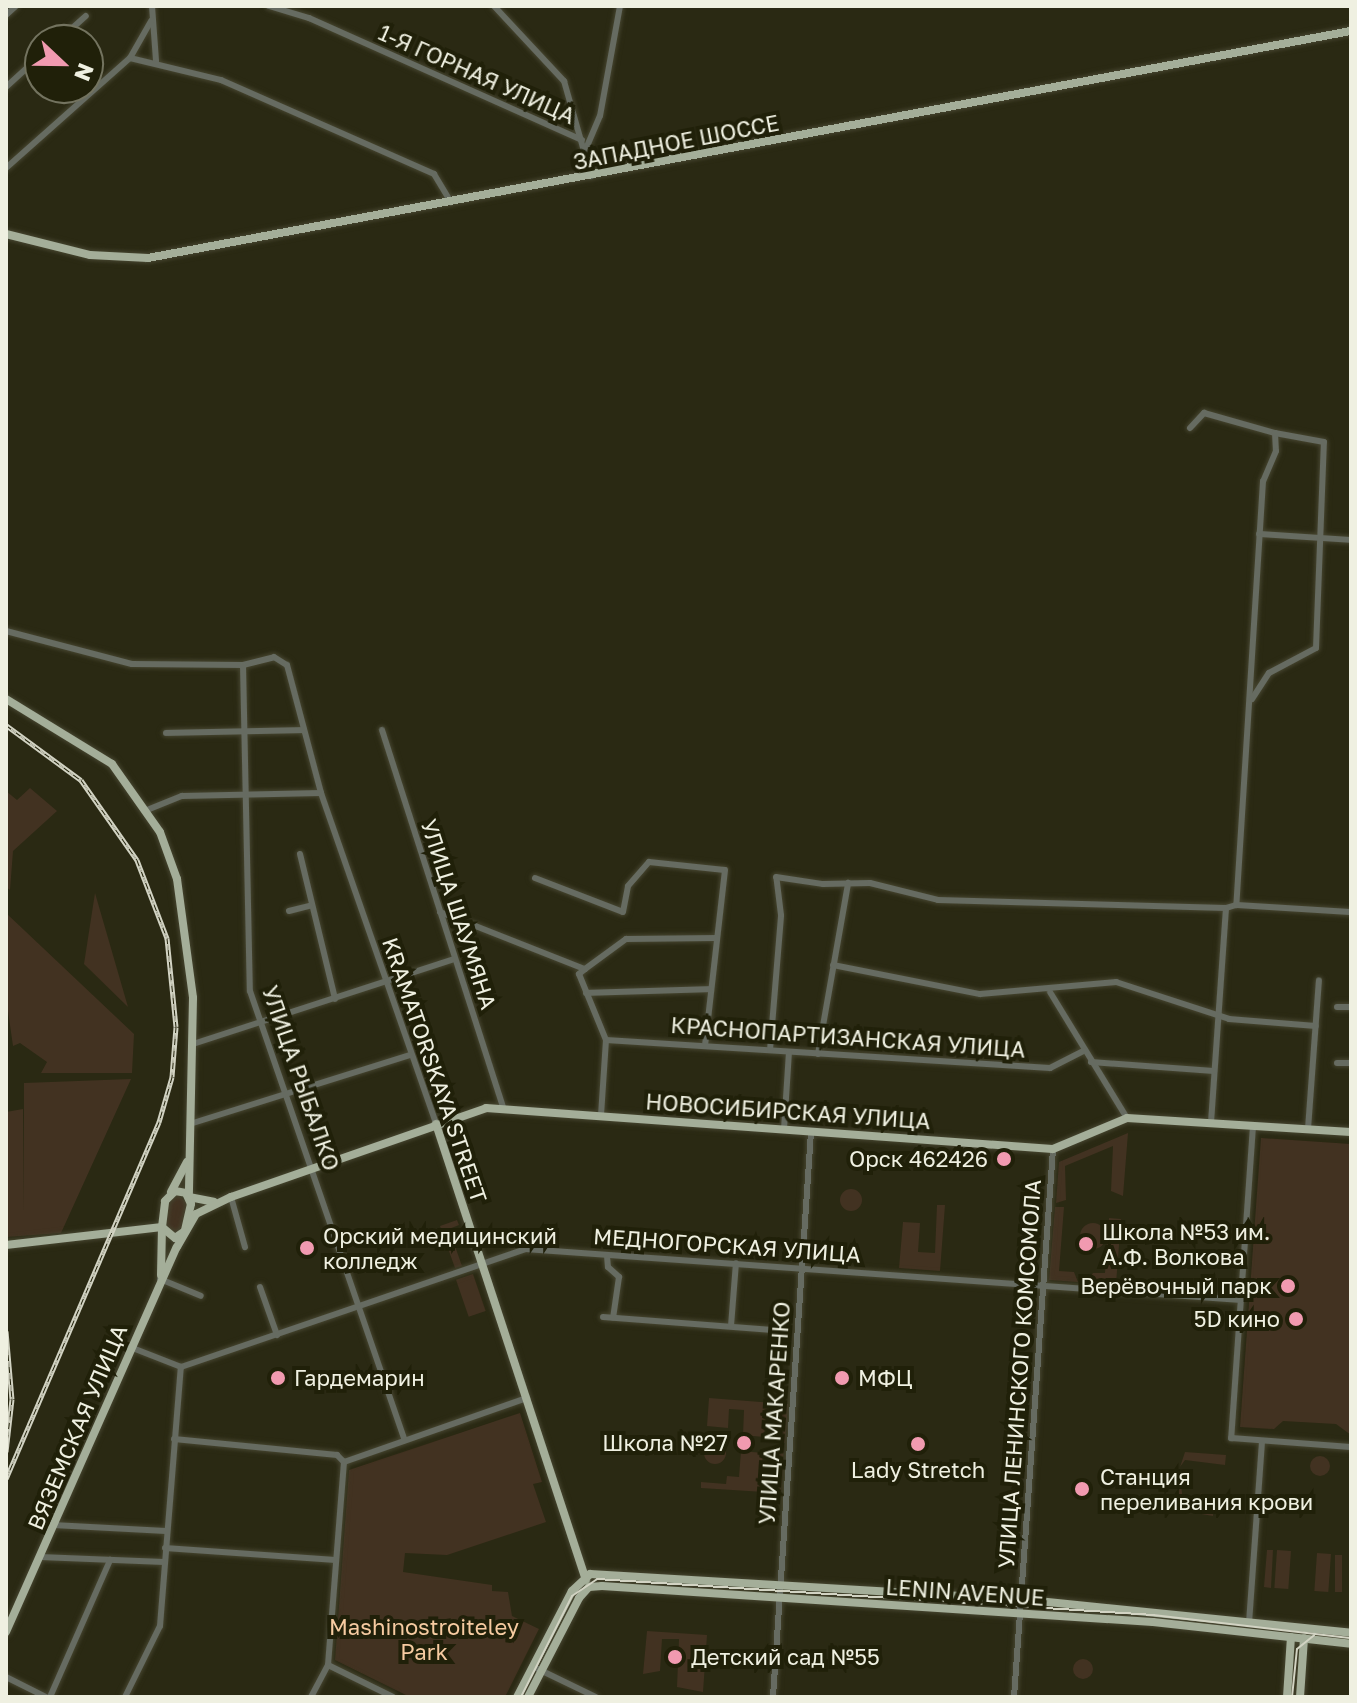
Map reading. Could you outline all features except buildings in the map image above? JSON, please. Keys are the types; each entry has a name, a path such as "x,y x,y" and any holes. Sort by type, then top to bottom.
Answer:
{"main road":[{"name":"ЗАПАДНОЕ ШОССЕ","path":"6,234 90,255 148,258 1351,31"},
{"path":"6,699 88,746 112,764 147,810 177,879 196,1043 185,1231"},
{"name":"НОВОСИБИРСКАЯ УЛИЦА","path":"231,1197 486,1108 1053,1149 1127,1118 1351,1132"},
{"name":"KRAMATORSKAYA STREET","path":"436,1124 589,1587"},
{"path":"160,1279 162,1227 168,1194 191,1150"},
{"path":"168,1194 180,1191 206,1203 231,1197"},
{"path":"162,1227 173,1238 185,1231 199,1212 231,1197"},
{"path":"6,1245 162,1227"},
{"name":"ВЯЗЕМСКАЯ УЛИЦА","path":"6,1632 160,1279 185,1231"},
{"path":"517,1697 537,1669 585,1575"},
{"name":"LENIN AVENUE","path":"585,1575 780,1583 1092,1605 1351,1633"},
{"path":"566,1612 589,1587"},
{"name":"LENIN AVENUE","path":"589,1587 721,1592 1153,1622 1232,1634 1351,1644"},
{"path":"1287,1697 1292,1628"},
{"path":"1300,1697 1305,1629"},
{"path":"528,1697 537,1669"}],"street":[{"path":"6,15 16,6"},
{"path":"152,6 156,61"},
{"name":"1-Я ГОРНАЯ УЛИЦА","path":"269,6 309,18 582,140"},
{"path":"494,6 564,81 591,176"},
{"path":"585,151 600,116 620,6"},
{"path":"77,24 86,16"},
{"path":"6,168 130,58 151,21"},
{"path":"130,58 156,61 221,80 434,174 451,202"},
{"path":"6,87 24,71"},
{"path":"1190,428 1204,413 1275,433 1324,442 1323,538 1316,648 1269,673 1252,699"},
{"path":"1236,905 1252,699 1248,657 1263,481 1276,451 1275,433"},
{"path":"1259,534 1351,540"},
{"path":"6,631 132,664 243,665"},
{"name":"KRAMATORSKAYA STREET","path":"243,665 274,657 287,665 321,793 436,1124"},
{"name":"УЛИЦА РЫБАЛКО","path":"243,665 250,991 259,1025 313,1169 405,1440"},
{"path":"166,733 304,730"},
{"name":"УЛИЦА ШАУМЯНА","path":"382,730 503,1108"},
{"path":"147,810 182,796 321,793"},
{"path":"300,854 309,906 335,999"},
{"path":"535,878 623,912 628,886 649,862 725,870 705,1045"},
{"path":"770,1050 781,915 776,877 870,883 938,900 1226,908 1236,905 1351,912"},
{"path":"818,1054 848,883"},
{"path":"289,911 309,906"},
{"path":"1211,1122 1226,908"},
{"path":"440,912 585,969"},
{"path":"601,1115 606,1040 579,974 626,939 717,938"},
{"path":"196,1043 455,959"},
{"path":"833,965 957,992 1050,991 1116,982 1218,1014 1316,1026"},
{"path":"1308,1129 1319,980"},
{"path":"586,993 711,989"},
{"path":"1050,991 1127,1118"},
{"path":"1337,1007 1351,1007"},
{"name":"КРАСНОПАРТИЗАНСКАЯ УЛИЦА","path":"606,1040 1050,1068 1084,1051"},
{"path":"784,1129 789,1052"},
{"path":"193,1123 410,1055"},
{"path":"1091,1062 1214,1071"},
{"path":"1337,1063 1351,1063"},
{"path":"1253,1126 1231,1438 1351,1447"},
{"name":"УЛИЦА МАКАРЕНКО","path":"773,1697 811,1132"},
{"name":"УЛИЦА ЛЕНИНСКОГО КОМСОМОЛА","path":"1014,1697 1053,1149"},
{"path":"231,1197 245,1247"},
{"name":"МЕДНОГОРСКАЯ УЛИЦА","path":"181,1367 483,1266 525,1249 1241,1300"},
{"path":"607,1256 608,1267 619,1277 613,1318"},
{"path":"731,1326 736,1263"},
{"path":"160,1279 201,1296"},
{"path":"260,1287 277,1335"},
{"path":"603,1317 773,1330"},
{"path":"125,1697 160,1626 181,1367 130,1347"},
{"path":"344,1462 527,1398"},
{"path":"174,1439 337,1455 344,1462 328,1665 311,1697"},
{"path":"1249,1623 1262,1441"},
{"path":"53,1525 166,1531"},
{"path":"165,1548 336,1560"},
{"path":"40,1557 164,1562"},
{"path":"6,1677 48,1697 110,1560"},
{"path":"672,1577 672,1590"},
{"path":"721,1580 721,1592"},
{"path":"902,1591 902,1606"},
{"path":"1079,1618 1080,1605"},
{"path":"1091,1619 1092,1605"},
{"path":"1128,1621 1129,1609"},
{"path":"1153,1622 1154,1611"},
{"path":"1203,1628 1205,1615"},
{"path":"1232,1621 1232,1634"},
{"path":"328,1665 393,1697"},
{"path":"537,1669 596,1697"}],"green space":[{"path":"30,788 57,811 13,851 10,890 6,887 6,791 17,800"},
{"path":"95,893 128,1007 84,964"},
{"path":"6,913 134,1034 132,1073 41,1073 47,1062 20,1043 13,1046 6,997"},
{"path":"131,1079 61,1233 6,1237 6,1112 23,1109 24,1213 24,1083"},
{"path":"1128,1133 1123,1196 1111,1191 1113,1146 1065,1166 1066,1200 1056,1203 1059,1162"},
{"path":"1261,1138 1351,1144 1351,1435 1336,1424 1283,1421 1274,1429 1240,1427"},
{"path":"851,1189 859,1192 862,1200 859,1208 851,1211 843,1208 840,1200 843,1192"},
{"path":"177,1194 188,1204 182,1230 173,1235 165,1227 167,1203"},
{"path":"937,1205 945,1205 940,1271 899,1268 903,1222 920,1223 918,1252 935,1253"},
{"path":"1055,1207 1064,1207 1059,1271 1074,1272 1078,1282 1049,1280"},
{"path":"1109,1218 1121,1219 1116,1284 1086,1282 1093,1273 1105,1273"},
{"path":"457,1220 459,1225 449,1229 462,1266 455,1268 440,1226"},
{"path":"1093,1223 1102,1227 1106,1236 1102,1245 1093,1249 1084,1245 1080,1236 1084,1227"},
{"path":"473,1274 486,1311 469,1317 456,1280"},
{"path":"709,1398 788,1404 785,1443 779,1443 780,1413 766,1413 764,1437 743,1435 744,1410 729,1409 728,1428 707,1426"},
{"name":"Mashinostroiteley Park","path":"520,1413 542,1482 533,1484 546,1522 447,1555 405,1553 403,1572 492,1585 492,1591 508,1592 512,1616 539,1629 505,1697 410,1697 335,1660 349,1470"},
{"path":"715,1442 723,1445 726,1453 723,1461 715,1464 707,1461 704,1453 707,1445"},
{"path":"779,1448 784,1448 781,1493 701,1488 701,1482 726,1484 727,1476 739,1477 741,1451 763,1453 761,1476 777,1477"},
{"path":"1185,1452 1226,1455 1225,1465 1185,1460 1180,1467"},
{"path":"1320,1456 1327,1459 1330,1466 1327,1473 1320,1476 1313,1473 1310,1466 1313,1459"},
{"path":"1180,1475 1183,1502 1194,1503 1202,1493 1200,1509 1213,1510 1213,1516 1178,1510"},
{"path":"1267,1550 1273,1550 1271,1588 1264,1587"},
{"path":"1277,1550 1291,1551 1288,1589 1274,1588"},
{"path":"1317,1553 1331,1554 1328,1592 1314,1591"},
{"path":"1335,1555 1342,1555 1342,1592 1335,1592"},
{"name":"Детский сад №55","path":"647,1631 707,1635 703,1692 677,1687 679,1639 662,1639 660,1671 643,1674"},
{"path":"1083,1659 1090,1662 1093,1669 1090,1676 1083,1679 1076,1676 1073,1669 1076,1662"}],"tram line":[{"path":"521,1697 572,1596 597,1579 1154,1615 1351,1638"},
{"path":"1292,1697 1297,1649 1314,1635"}],"railway":[{"path":"6,725 81,780 137,860 167,938 176,1027 172,1077 159,1122 6,1479"},
{"path":"6,1331 12,1399 6,1452"}],"place":[{"name":"Орск 462426","path":"1004,1159"},
{"name":"Школа №53 им. А.Ф. Волкова","path":"1086,1244"},
{"name":"Орский медицинский колледж","path":"307,1248"},
{"name":"Верёвочный парк","path":"1288,1286"},
{"name":"5D кино","path":"1296,1319"},
{"name":"Гардемарин","path":"278,1378"},
{"name":"МФЦ","path":"842,1378"},
{"name":"Школа №27","path":"744,1443"},
{"name":"Lady Stretch","path":"918,1444"},
{"name":"Станция переливания крови","path":"1082,1489"},
{"name":"Детский сад №55","path":"675,1657"}]}
